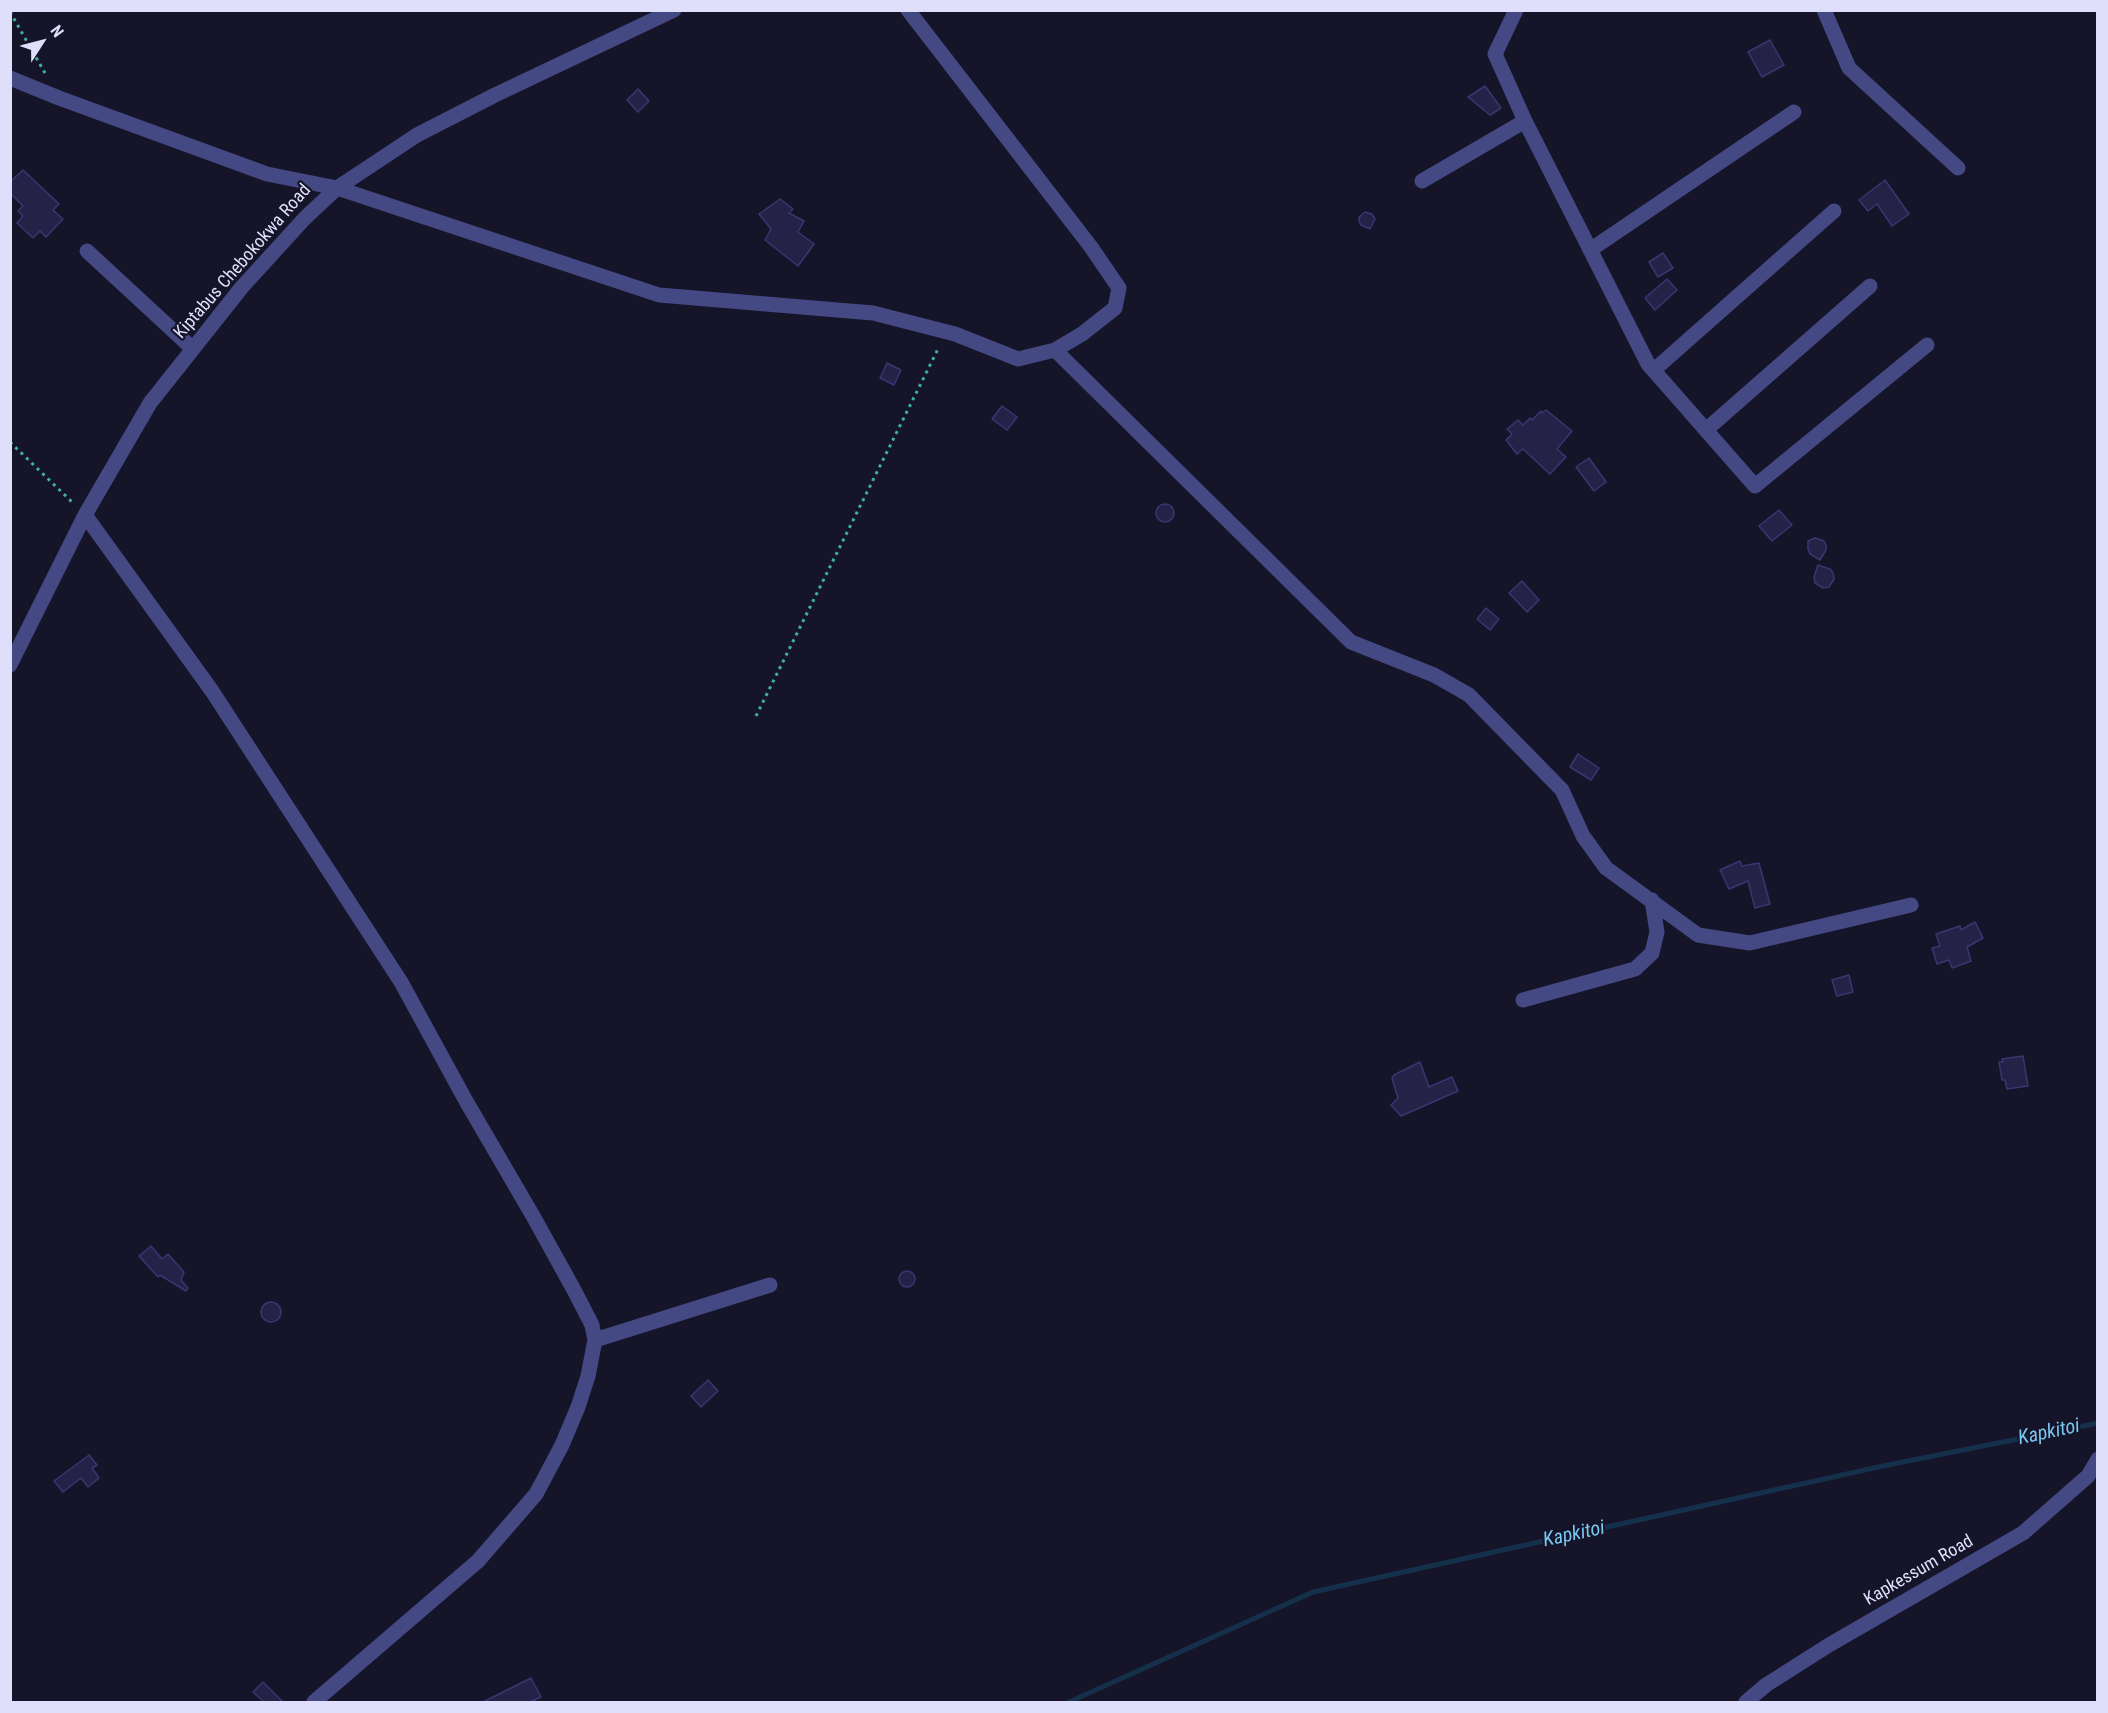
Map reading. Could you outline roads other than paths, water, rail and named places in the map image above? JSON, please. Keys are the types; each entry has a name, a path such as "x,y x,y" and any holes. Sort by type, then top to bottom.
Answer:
{"street":[{"name":"Kiptabus Chebokokwa Road","path":"10,665 85,515 150,403 242,287 305,218 337,188 417,135 495,95 674,10"},
{"path":"10,78 267,174 337,188 659,295 873,313 946,332 1018,359 1055,350 1082,334 1115,308 1119,288 1091,247 908,10"},
{"path":"1516,10 1495,54 1525,120 1648,364 1755,486 1927,345"},
{"path":"1824,10 1849,68 1958,168"},
{"path":"1590,249 1794,112"},
{"path":"1422,181 1525,120"},
{"path":"1654,370 1834,211"},
{"path":"87,251 193,349"},
{"path":"1707,429 1870,286"},
{"path":"1055,350 1351,642 1434,675 1469,695 1562,790 1583,837 1606,868 1698,935 1750,943 1911,904"},
{"path":"85,515 212,691 401,982 592,1325 595,1341 588,1376 578,1407 562,1445 536,1494 478,1561 314,1702"},
{"path":"1523,1000 1635,969 1652,953 1658,932 1652,900"},
{"path":"595,1341 770,1285"},
{"name":"Kapkessum Road","path":"1746,1702 1766,1685 1829,1645 2024,1533 2088,1476 2097,1459"}],"waterway":[{"name":"Kapkitoi","path":"1069,1702 1313,1592 1883,1466 2098,1423"}]}
